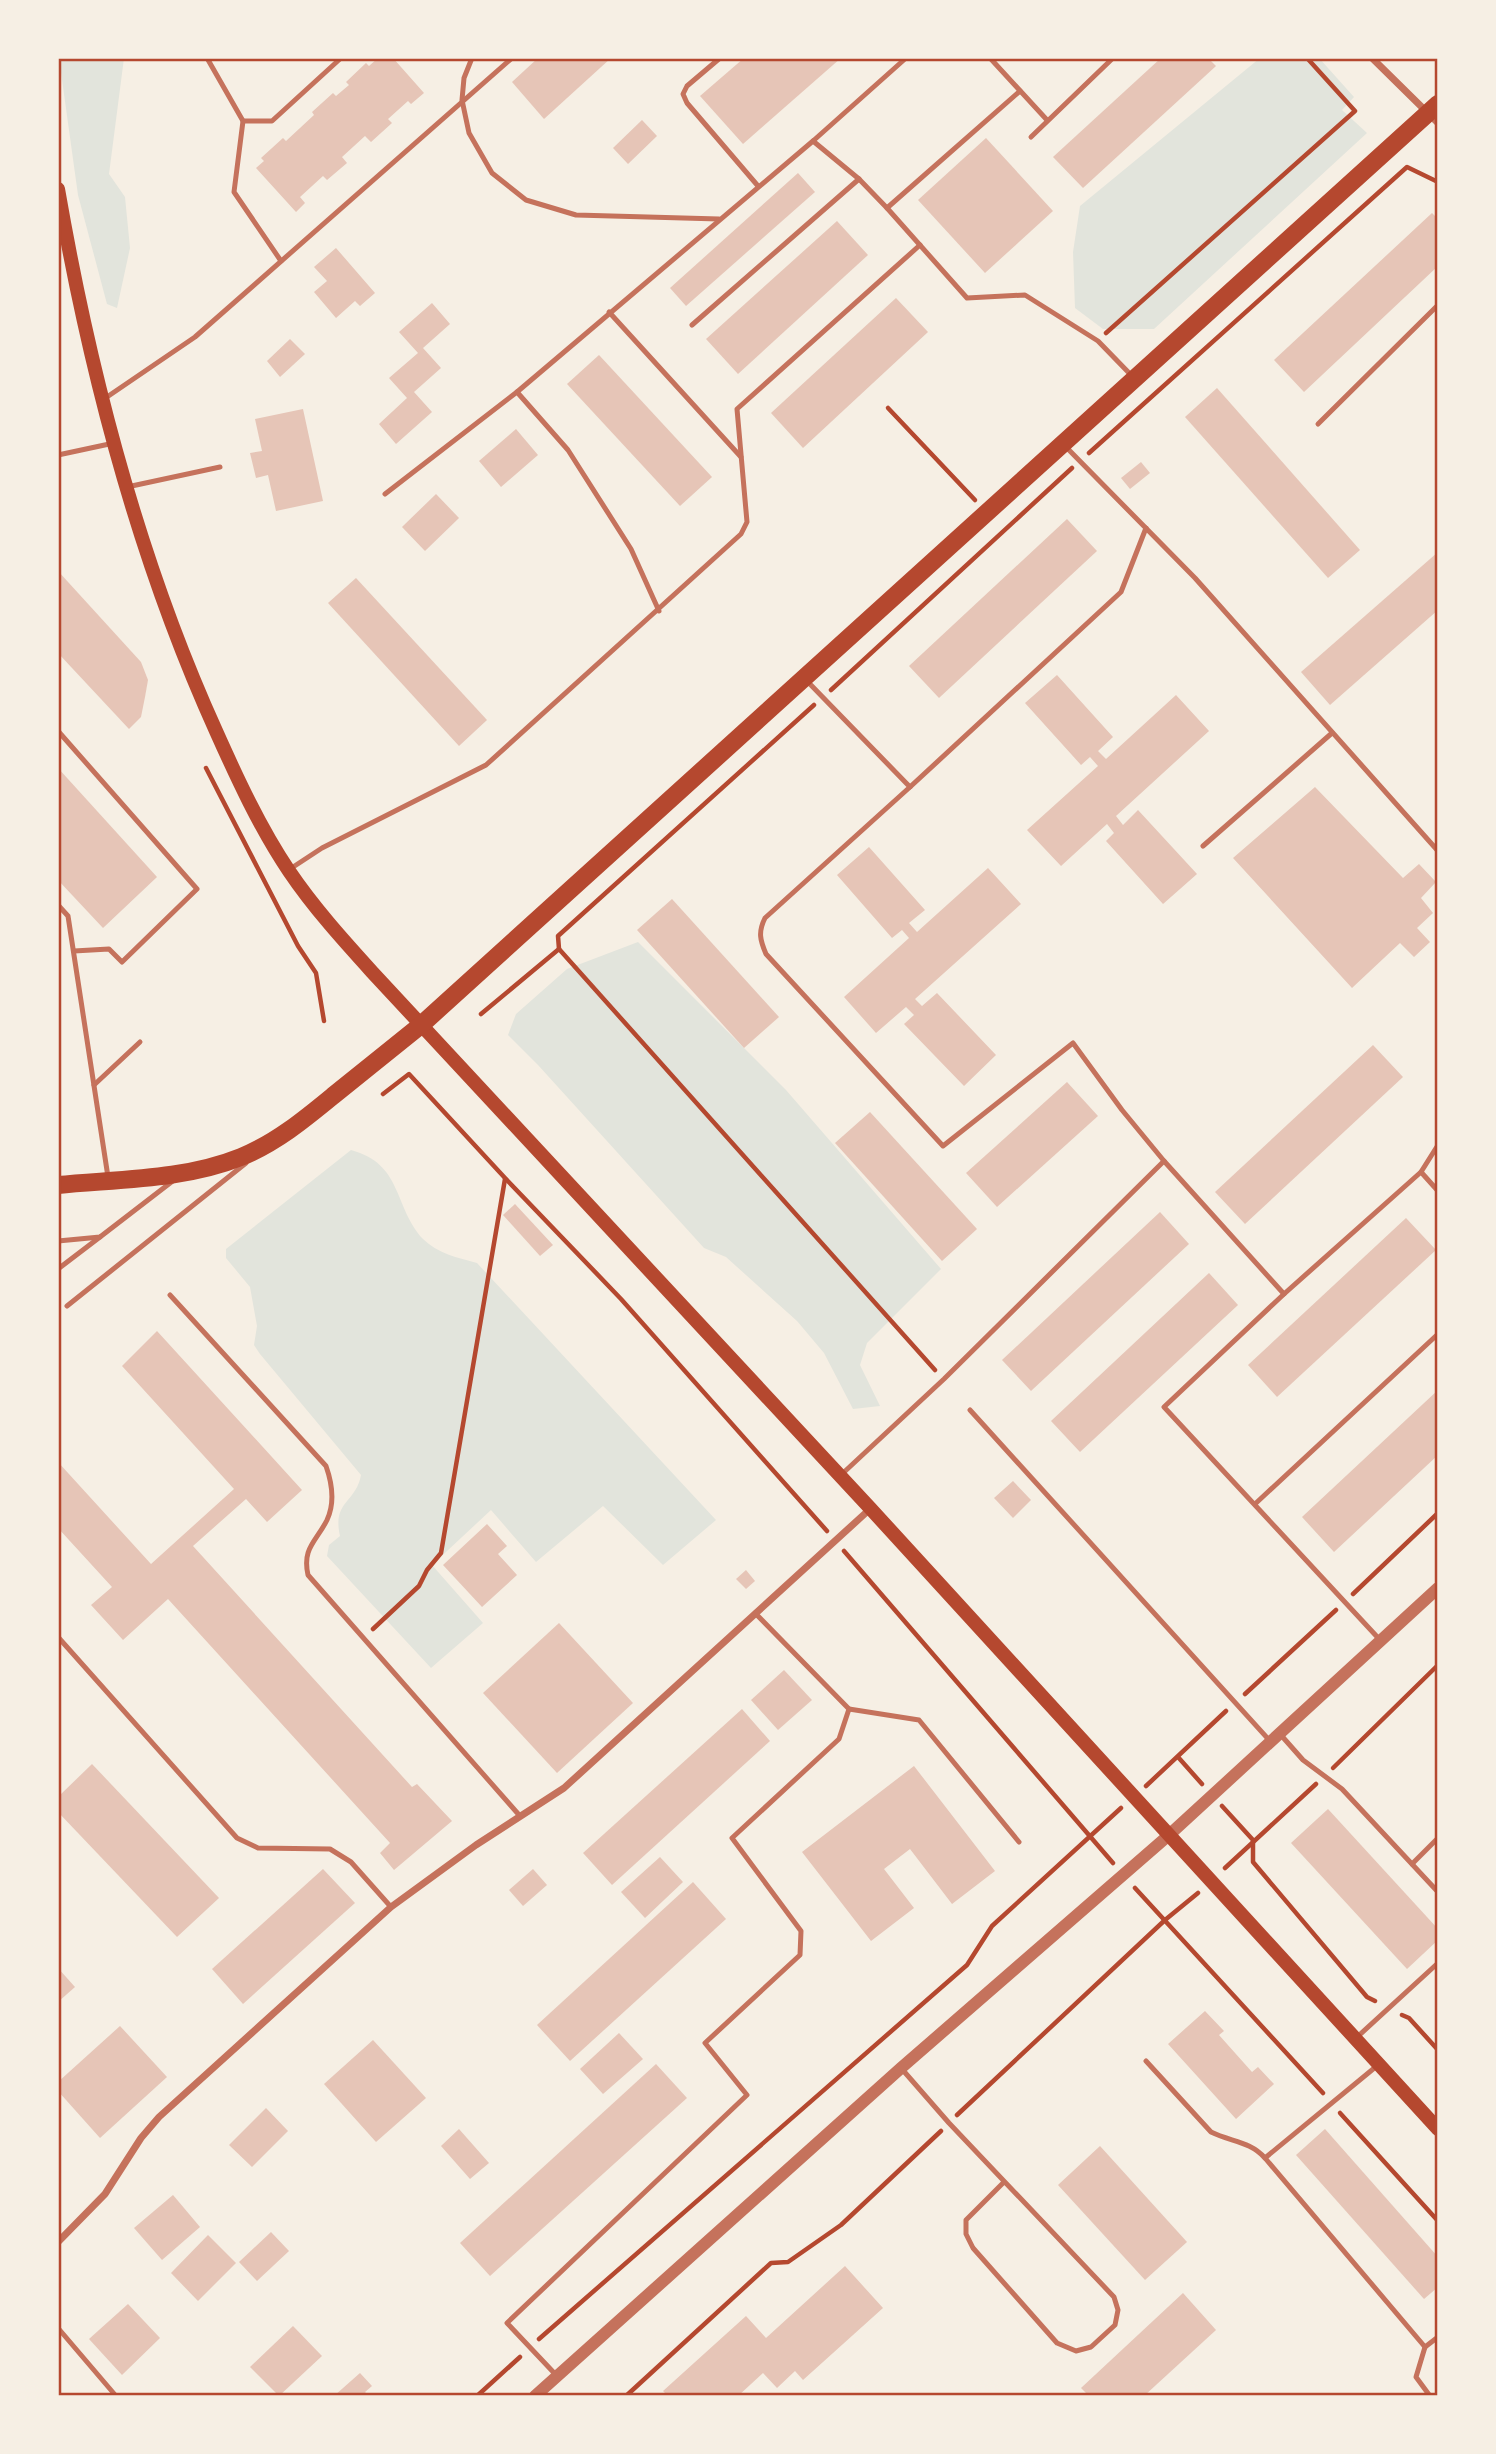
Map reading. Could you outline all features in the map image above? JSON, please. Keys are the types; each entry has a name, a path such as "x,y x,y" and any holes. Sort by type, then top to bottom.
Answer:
{"main road":[{"path":"58,1185 182,1173 244,1156 309,1115 421,1025 1134,378 1435,113"},
{"path":"58,189 102,401 173,631 194,684 236,774 288,870 327,922 421,1025 870,1508 1438,2129"}],"street":[{"path":"1372,58 1435,113"},
{"path":"58,2242 105,2194 141,2138 159,2117 391,1906 476,1845 565,1788 870,1508"},
{"path":"535,2396 901,2068 1169,1835 1438,1588"}],"lane":[{"path":"207,58 243,121 234,192 281,261"},
{"path":"243,121 272,121 341,58"},
{"path":"472,58 464,78 462,100 469,133 492,173 526,200 576,215 719,219"},
{"path":"102,401 195,337 512,58"},
{"path":"720,58 687,86 683,94 687,103 758,186"},
{"path":"385,494 517,392 813,141 906,58"},
{"path":"990,58 1047,120"},
{"path":"1031,137 1114,58"},
{"path":"887,208 1020,91"},
{"path":"813,141 859,179 967,298 1025,295 1098,341 1134,378"},
{"path":"692,325 859,179"},
{"path":"288,870 322,848 486,765 741,534 747,522 737,409 920,245"},
{"path":"1318,424 1438,305"},
{"path":"609,312 741,457"},
{"path":"517,392 568,450 631,549 659,611"},
{"path":"58,455 114,443"},
{"path":"1064,444 1195,578 1438,851"},
{"path":"127,486 220,467"},
{"path":"1146,528 1121,592 765,918 760,928 760,941 766,954 943,1146 1073,1043 1122,1110 1164,1161 1284,1294"},
{"path":"805,678 910,787"},
{"path":"58,732 197,889 122,962 109,949 74,951"},
{"path":"1203,846 1332,733"},
{"path":"58,905 68,916 108,1180"},
{"path":"94,1085 140,1042"},
{"path":"67,1306 278,1137"},
{"path":"1381,1641 1164,1407 1420,1172 1438,1144"},
{"path":"840,1476 944,1379 1164,1161"},
{"path":"1420,1172 1438,1191"},
{"path":"58,1269 182,1173"},
{"path":"58,1241 100,1237"},
{"path":"170,1295 326,1466 331,1480 332,1501 328,1519 311,1544 305,1561 308,1575 520,1816"},
{"path":"1255,1504 1438,1334"},
{"path":"970,1410 1235,1702 1275,1738 1342,1789 1438,1892"},
{"path":"755,1613 849,1709 919,1720 1018,1842"},
{"path":"58,1637 237,1838 258,1848 330,1849 351,1862 391,1906"},
{"path":"557,2376 507,2323 747,2095 705,2043 800,1955 801,1931 732,1838 839,1739 849,1709"},
{"path":"1412,1864 1438,1838"},
{"path":"1355,2039 1438,1963"},
{"path":"1146,2061 1211,2132 1256,2148 1425,2347"},
{"path":"1265,2158 1378,2064"},
{"path":"901,2068 949,2123 1114,2297 1118,2310 1115,2325 1091,2347 1076,2351 1057,2343 973,2248 966,2234 966,2220 1004,2182"},
{"path":"58,2328 116,2396"},
{"path":"1430,2396 1416,2377 1425,2347 1438,2337"}],"path":[{"path":"1098,341 1355,111 1307,58"},
{"path":"944,1379 559,949 558,936 1407,167 1438,182"},
{"path":"888,408 1004,531"},
{"path":"206,768 298,946 316,973 324,1021"},
{"path":"481,1014 559,949"},
{"path":"383,1094 409,1074 621,1299 835,1540 1090,1837 992,1926 967,1965 477,2396"},
{"path":"362,1639 419,1586 426,1570 440,1553 505,1178"},
{"path":"1178,1756 1438,1513"},
{"path":"1438,1665 1325,1776 1253,1840 1253,1862 1367,1997 1409,2018 1438,2050"},
{"path":"1217,1701 1226,1711"},
{"path":"626,2396 771,2263 788,2262 841,2225 1165,1920 1438,2221"}],"shaded area":[{"path":"59,58 124,58 109,174 125,197 130,248 117,308 107,304 78,195"},
{"path":"1260,58 1319,58 1354,97 1342,110 1367,133 1154,329 1103,329 1075,308 1073,252 1080,206"},
{"path":"638,942 786,1090 941,1269 867,1343 860,1365 880,1406 853,1409 824,1353 797,1321 726,1257 704,1248 508,1035 516,1014 567,969"},
{"path":"351,1150 368,1156 389,1176 413,1226 423,1239 441,1251 477,1263 716,1520 663,1565 603,1506 536,1562 491,1510 432,1565 483,1623 431,1668 327,1556 329,1545 340,1536 339,1516 361,1475 254,1345 257,1326 250,1287 226,1258 226,1249"}],"building":[{"path":"378,58 393,58 424,93 411,104 408,101 388,119 392,123 371,142 365,136 342,157 347,163 327,180 323,176 300,197 305,203 296,212 256,168 264,161 261,158 283,138 286,141 333,93 336,96 349,85 346,82 366,63 369,66"},
{"path":"538,58 611,58 544,119 512,82"},
{"path":"744,58 841,58 743,144 700,96"},
{"path":"1161,58 1208,58 1216,66 1083,188 1053,157"},
{"path":"642,120 657,136 628,164 613,148"},
{"path":"986,138 1053,211 985,273 918,200"},
{"path":"798,173 815,192 686,306 670,288"},
{"path":"1432,213 1438,219 1438,266 1304,392 1274,360"},
{"path":"837,221 868,255 738,374 706,339"},
{"path":"336,248 375,293 360,306 355,301 336,318 314,292 327,281 314,267"},
{"path":"896,298 928,332 803,448 771,413"},
{"path":"432,303 450,324 423,348 441,368 414,392 432,412 396,444 379,424 407,398 389,378 418,353 399,332"},
{"path":"290,339 305,354 280,377 267,361"},
{"path":"599,355 712,477 680,506 567,384"},
{"path":"1217,388 1360,550 1328,578 1185,417"},
{"path":"303,409 323,501 276,511 268,475 256,478 250,453 262,451 255,419"},
{"path":"516,429 538,455 501,487 479,461"},
{"path":"1141,462 1150,473 1130,489 1121,478"},
{"path":"436,494 459,518 425,551 402,527"},
{"path":"1067,519 1097,551 939,698 909,666"},
{"path":"1438,552 1438,610 1330,705 1301,672"},
{"path":"58,571 141,662 148,680 145,697 141,717 129,729 58,653"},
{"path":"356,578 487,720 459,746 328,603"},
{"path":"1057,675 1113,737 1098,751 1106,759 1176,695 1209,731 1116,816 1123,825 1138,810 1197,874 1163,904 1106,841 1114,833 1107,824 1061,866 1027,830 1098,766 1090,757 1081,765 1025,703"},
{"path":"58,768 157,877 103,928 58,880"},
{"path":"1315,787 1403,878 1419,864 1436,882 1421,898 1433,913 1417,928 1430,942 1414,957 1400,943 1352,988 1233,858"},
{"path":"869,847 925,910 909,923 917,932 988,868 1021,904 915,999 922,1006 937,993 996,1055 964,1086 904,1024 914,1015 906,1007 876,1033 844,997 909,938 902,930 892,938 837,875"},
{"path":"672,899 779,1017 744,1048 637,930"},
{"path":"1373,1045 1403,1077 1245,1224 1215,1192"},
{"path":"1067,1082 1098,1116 997,1207 966,1173"},
{"path":"870,1112 977,1229 942,1261 835,1143"},
{"path":"515,1204 553,1245 540,1256 503,1215"},
{"path":"1160,1212 1189,1244 1031,1391 1002,1360"},
{"path":"1406,1218 1436,1250 1277,1397 1248,1365"},
{"path":"1209,1273 1238,1305 1080,1452 1051,1421"},
{"path":"157,1331 302,1490 267,1522 246,1499 193,1546 412,1787 417,1784 452,1821 394,1870 380,1853 390,1843 168,1599 123,1640 91,1605 112,1587 58,1528 58,1462 151,1564 234,1489 122,1366"},
{"path":"1438,1390 1438,1455 1334,1552 1302,1517"},
{"path":"1013,1481 1031,1500 1013,1518 994,1498"},
{"path":"487,1524 507,1546 498,1554 517,1575 482,1607 443,1565"},
{"path":"746,1570 755,1581 746,1589 736,1579"},
{"path":"559,1623 633,1703 557,1773 483,1693"},
{"path":"784,1670 812,1700 778,1730 751,1700"},
{"path":"742,1709 770,1741 612,1885 583,1853"},
{"path":"92,1764 219,1898 177,1937 58,1812 58,1797"},
{"path":"914,1766 995,1871 952,1904 910,1849 884,1869 914,1908 871,1941 802,1852"},
{"path":"1328,1809 1438,1929 1438,1940 1407,1969 1291,1843"},
{"path":"660,1857 683,1882 645,1918 621,1892"},
{"path":"323,1869 355,1903 243,2004 212,1969"},
{"path":"533,1869 547,1885 523,1906 509,1890"},
{"path":"693,1882 726,1919 570,2061 537,2025"},
{"path":"58,1968 75,1987 58,2002"},
{"path":"1205,2011 1224,2031 1219,2035 1252,2072 1258,2067 1274,2084 1236,2119 1168,2044"},
{"path":"120,2026 167,2077 100,2138 58,2091 58,2082"},
{"path":"619,2033 643,2059 603,2094 580,2069"},
{"path":"373,2040 426,2098 376,2142 324,2084"},
{"path":"656,2064 687,2098 490,2276 460,2243"},
{"path":"266,2108 288,2131 252,2167 229,2145"},
{"path":"459,2129 489,2163 470,2179 441,2146"},
{"path":"1325,2129 1438,2257 1438,2287 1424,2299 1296,2155"},
{"path":"1100,2146 1187,2242 1145,2280 1058,2185"},
{"path":"173,2195 200,2227 162,2260 134,2228"},
{"path":"271,2232 289,2251 257,2281 239,2262"},
{"path":"208,2235 236,2263 198,2301 171,2273"},
{"path":"845,2266 883,2308 803,2380 795,2371 777,2388 763,2373 738,2396 668,2396 663,2391 746,2316 766,2338"},
{"path":"1183,2293 1216,2330 1144,2396 1089,2396 1081,2388"},
{"path":"128,2304 160,2338 122,2375 89,2339"},
{"path":"293,2326 322,2356 279,2396 250,2367"},
{"path":"360,2373 372,2386 365,2392 369,2396 334,2396"}]}
